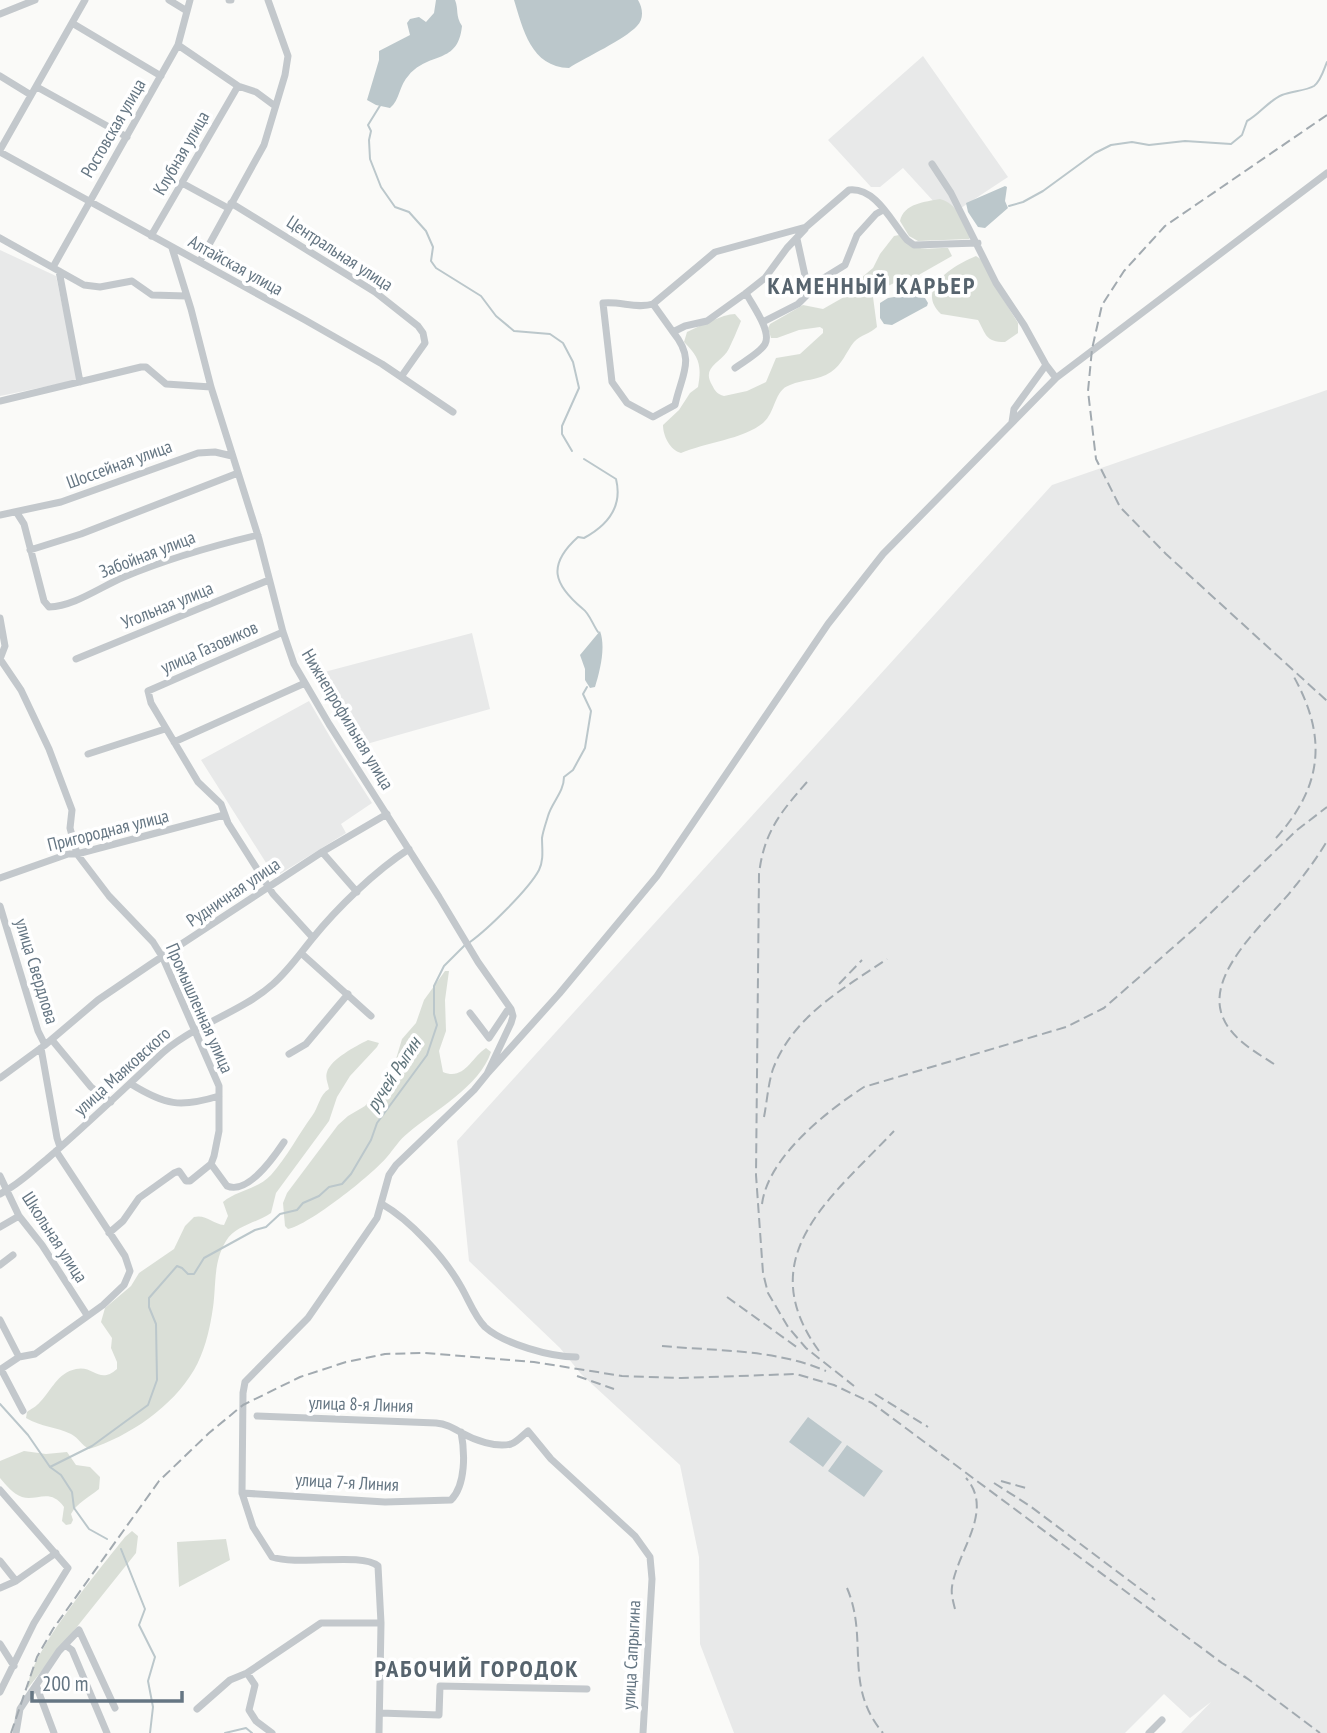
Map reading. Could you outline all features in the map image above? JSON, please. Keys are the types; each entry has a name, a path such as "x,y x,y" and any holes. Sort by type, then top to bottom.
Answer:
{"street":[{"path":"0,14 34,0"},
{"path":"0,151 85,0"},
{"path":"169,0 187,11"},
{"name":"Ростовская улица","path":"56,269 90,202 178,45 190,0"},
{"path":"200,261 264,145 285,75 288,56 268,0"},
{"path":"72,23 161,76"},
{"path":"178,45 238,86 256,92 275,106"},
{"path":"0,76 31,95"},
{"name":"Клубная улица","path":"151,236 238,86"},
{"path":"37,87 127,137"},
{"name":"Алтайская улица","path":"0,151 172,248 200,261 401,377 453,412"},
{"path":"932,164 978,243 996,283 1056,378"},
{"path":"379,1733 381,1623 378,1566 364,1560 314,1561 272,1557 253,1527 242,1493 243,1393 246,1382 308,1318 377,1218 385,1183 396,1165 474,1090 559,994 657,876 859,581 919,516 1056,378 1327,173"},
{"name":"Центральная улица","path":"182,183 229,205 375,292 418,326 425,338 422,348 401,377"},
{"path":"673,332 707,321 765,278 807,226 849,190 863,191 872,197 914,245 978,243"},
{"path":"806,289 845,265 857,235 883,210"},
{"path":"653,304 687,354 674,405 653,417 628,402 612,382 603,303 618,301 644,306 653,304 715,252 807,226"},
{"path":"0,239 77,282 93,287 132,281 152,295 186,296"},
{"path":"763,321 807,295 797,239"},
{"name":"Нижнепрофильная улица","path":"172,248 294,664 463,938 511,1009"},
{"path":"56,269 80,382"},
{"path":"735,368 765,343 763,321 746,293"},
{"path":"1012,422 1014,409 1046,365"},
{"path":"0,401 141,366 146,367 166,384 211,387"},
{"name":"Шоссейная улица","path":"0,516 70,499 198,453 206,451 232,456"},
{"path":"17,513 24,524 30,550 81,534 238,473"},
{"name":"Забойная улица","path":"30,550 44,601 49,607 88,595 122,578 188,552 258,535"},
{"name":"Угольная улица","path":"76,659 269,580"},
{"name":"Промышленная улица","path":"0,618 5,646 0,659 21,690 48,749 72,810 70,828 77,854 109,896 153,942 163,958 216,1079 219,1131 211,1164"},
{"name":"улица Газовиков","path":"165,729 151,703 148,691 283,632"},
{"path":"174,742 305,683"},
{"path":"88,754 165,729 198,782 216,799 268,887 313,938"},
{"name":"Рудничная улица","path":"0,1078 46,1045 98,1000 322,852 387,814"},
{"name":"Пригородная улица","path":"0,878 68,854 77,854 224,815"},
{"name":"улица Маяковского","path":"4,1192 58,1149 131,1084 159,1055 194,1029 258,996 274,983 357,892 409,849"},
{"path":"322,852 357,892"},
{"name":"улица Свердлова","path":"0,906 38,1031 46,1045 58,1149 127,1261 130,1271 124,1285 114,1296 87,1315"},
{"path":"301,953 371,1016"},
{"path":"289,1054 306,1044 348,994"},
{"path":"470,1013 489,1038 507,1011 511,1009 513,1016 486,1074"},
{"path":"46,1045 111,1102"},
{"path":"131,1084 169,1103 187,1104 219,1096"},
{"path":"109,1233 123,1221 139,1198 174,1173 179,1171 188,1182 211,1164 227,1186 239,1188 271,1160 284,1142"},
{"name":"Школьная улица","path":"0,1176 4,1192 19,1216 42,1245 87,1315"},
{"path":"382,1204 393,1210 439,1256 486,1327 508,1340 546,1353 576,1357"},
{"path":"0,1227 19,1216"},
{"path":"0,1265 13,1255"},
{"path":"23,1411 1,1369 19,1357 35,1354 87,1315"},
{"path":"0,1320 4,1338 19,1357"},
{"name":"улица 8-я Линия","path":"257,1416 445,1424 485,1442 508,1445 528,1431 551,1459 635,1536 650,1558 652,1579"},
{"name":"улица 7-я Линия","path":"242,1493 385,1502 451,1500 460,1486 463,1446 461,1432"},
{"path":"0,1490 66,1564 67,1570 34,1623 0,1692"},
{"path":"0,1588 16,1581 56,1553"},
{"path":"0,1561 16,1581"},
{"name":"улица Сапрыгина","path":"643,1733 652,1579"},
{"path":"197,1709 230,1680 247,1672 321,1623 381,1623"},
{"path":"16,1733 20,1709 79,1630 115,1708"},
{"path":"0,1644 15,1665"},
{"path":"68,1647 90,1653"},
{"path":"68,1647 107,1733"},
{"path":"247,1672 255,1685 248,1710 256,1721 272,1733"},
{"path":"36,1685 54,1733"},
{"path":"380,1713 439,1715 440,1686 587,1689"},
{"path":"1149,1733 1161,1720"}],"shaded area":[{"path":"436,0 455,0 462,26 455,47 409,75 390,108 367,100 379,60 379,51 410,35 407,23 410,19 419,17 426,22 434,13"},
{"path":"514,0 638,0 642,17 637,26 623,37 569,68 556,66 537,54 525,34"},
{"path":"923,56 1008,177 955,212 936,204 903,168 880,187 871,187 828,140"},
{"path":"1005,186 1008,208 985,228 978,227 968,212 966,203"},
{"path":"940,199 946,201 959,214 971,237 969,239 918,241 909,236 900,221 906,210 916,204"},
{"path":"899,235 917,247 948,248 952,256 908,281 894,283 876,292 873,297 877,327 854,342 831,372 785,388 763,423 735,437 681,453 670,446 663,425 698,387 698,362 684,342 687,332 717,318 735,314 741,321 727,352 710,370 709,379 715,391 724,396 747,391 766,382 776,358 800,354 823,333 820,327 771,338 768,328 770,324 803,305 823,309 851,293 861,278 873,268 894,236"},
{"path":"0,250 56,276 78,380 0,396"},
{"path":"976,256 982,260 1018,323 1018,333 1005,342 990,339 978,320 941,314 934,305 934,287 940,279 957,265"},
{"path":"906,295 925,298 927,306 892,325 884,324 880,318 880,303 888,298"},
{"path":"1327,390 1327,1733 1181,1733 1211,1702 1190,1718 1164,1694 1125,1733 734,1733 700,1644 699,1557 680,1465 581,1374 560,1348 469,1261 457,1141 1052,485"},
{"path":"600,631 600,666 595,687 590,688 585,680 585,669 580,655"},
{"path":"472,633 490,709 356,747 313,675"},
{"path":"309,701 372,803 341,824 346,833 275,877 201,760"},
{"path":"445,971 449,971 445,1000 446,1031 439,1051 443,1072 450,1074 462,1071 486,1048 491,1052 485,1064 467,1087 405,1136 355,1187 310,1219 288,1229 285,1226 283,1203 287,1193 338,1125 365,1106 388,1078 402,1039 416,1023 424,1000"},
{"path":"368,1040 379,1043 350,1076 337,1097 329,1121 276,1193 271,1213 241,1228 226,1241 217,1267 212,1314 203,1350 194,1370 174,1396 149,1419 120,1436 89,1449 71,1434 26,1418 27,1412 69,1371 82,1369 106,1375 117,1369 111,1348 112,1338 101,1322 105,1308 131,1286 139,1273 174,1249 185,1226 194,1217 224,1225 228,1216 223,1202 271,1175 314,1113 323,1094 329,1089 326,1076 329,1067 344,1053"},
{"path":"808,1417 842,1442 823,1467 789,1442"},
{"path":"847,1445 883,1471 864,1497 828,1471"},
{"path":"24,1451 46,1454 67,1452 76,1465 90,1467 100,1477 99,1489 74,1510 71,1524 66,1525 62,1521 64,1507 59,1501 48,1496 22,1497 0,1478 0,1461"},
{"path":"132,1531 138,1536 136,1553 28,1688 31,1673 53,1633 100,1568"},
{"path":"226,1539 230,1560 179,1587 177,1542"}],"waterway":[{"path":"1009,206 1043,191 1095,153 1111,145 1185,141 1231,144 1242,135 1247,121 1272,101 1282,95 1314,86 1327,62"},
{"name":"ручей Рыгин","path":"381,104 368,125 371,131 370,159 381,187 395,207 409,212 426,231 433,247 431,261 436,268 481,296 496,316 514,331 550,334 563,343 573,362 579,388 562,426 562,434 572,451"},
{"name":"ручей Рыгин","path":"584,459 616,479 618,489 615,507 600,527 584,538 578,537 568,547 558,565 558,574 565,591 587,613 598,632"},
{"name":"ручей Рыгин","path":"470,942 508,908 539,870 542,835 550,811 564,777 573,770 585,748 591,711 583,694 587,687"},
{"name":"ручей Рыгин","path":"50,1467 92,1446 148,1405 157,1380 156,1324 149,1307 149,1298 177,1266 188,1274 194,1274 204,1258 255,1230 266,1227 280,1214 297,1210 303,1203 319,1196 329,1187 342,1184 351,1174 371,1140 377,1123 427,1055 437,1025 434,1014 434,986 444,966 465,945"},
{"name":"ручей Рыгин","path":"0,1404 28,1435 50,1467 61,1475 72,1492 74,1508 89,1529 107,1539"},
{"name":"ручей Рыгин","path":"121,1549 145,1609 139,1625 155,1657 148,1681 153,1707 150,1733"},
{"name":"ручей Рыгин","path":"225,1733 246,1728 252,1733"}],"railway":[{"path":"1327,115 1165,226 1124,271 1102,305 1092,349 1088,391 1096,459 1120,507 1166,554 1327,701"},
{"path":"1276,838 1292,819 1303,799 1315,761 1312,720 1294,677"},
{"path":"807,782 769,835 759,874 756,1175 763,1273 768,1293 788,1327 806,1348 854,1386"},
{"path":"762,1204 775,1169 787,1153 817,1122 849,1097 864,1087 1066,1027 1104,1008 1194,929 1297,830 1327,807"},
{"path":"1274,1064 1236,1036 1224,1021 1220,996 1224,979 1243,946 1297,884 1327,841"},
{"path":"764,1117 773,1069 793,1034 821,1005 887,959"},
{"path":"839,984 862,960"},
{"path":"819,1351 800,1317 793,1286 796,1257 807,1230 825,1205 894,1131"},
{"path":"727,1297 798,1348"},
{"path":"662,1346 766,1355 826,1371"},
{"path":"11,1733 37,1657 53,1629 159,1481 243,1405 300,1377 346,1362 385,1354 425,1353 534,1362 622,1376 681,1378 796,1374 834,1385 872,1403 1222,1663 1251,1681"},
{"path":"577,1376 614,1389"},
{"path":"875,1394 928,1427"},
{"path":"955,1609 952,1595 955,1573 976,1517 974,1491 966,1478"},
{"path":"1001,1481 1026,1488"},
{"path":"994,1483 1030,1506 1155,1600"},
{"path":"847,1588 856,1626 864,1698 883,1733"},
{"path":"1244,1676 1320,1733"}],"district":[{"name":"КАМЕННЫЙ КАРЬЕР","path":"872,285"},
{"name":"РАБОЧИЙ ГОРОДОК","path":"477,1668"}]}
